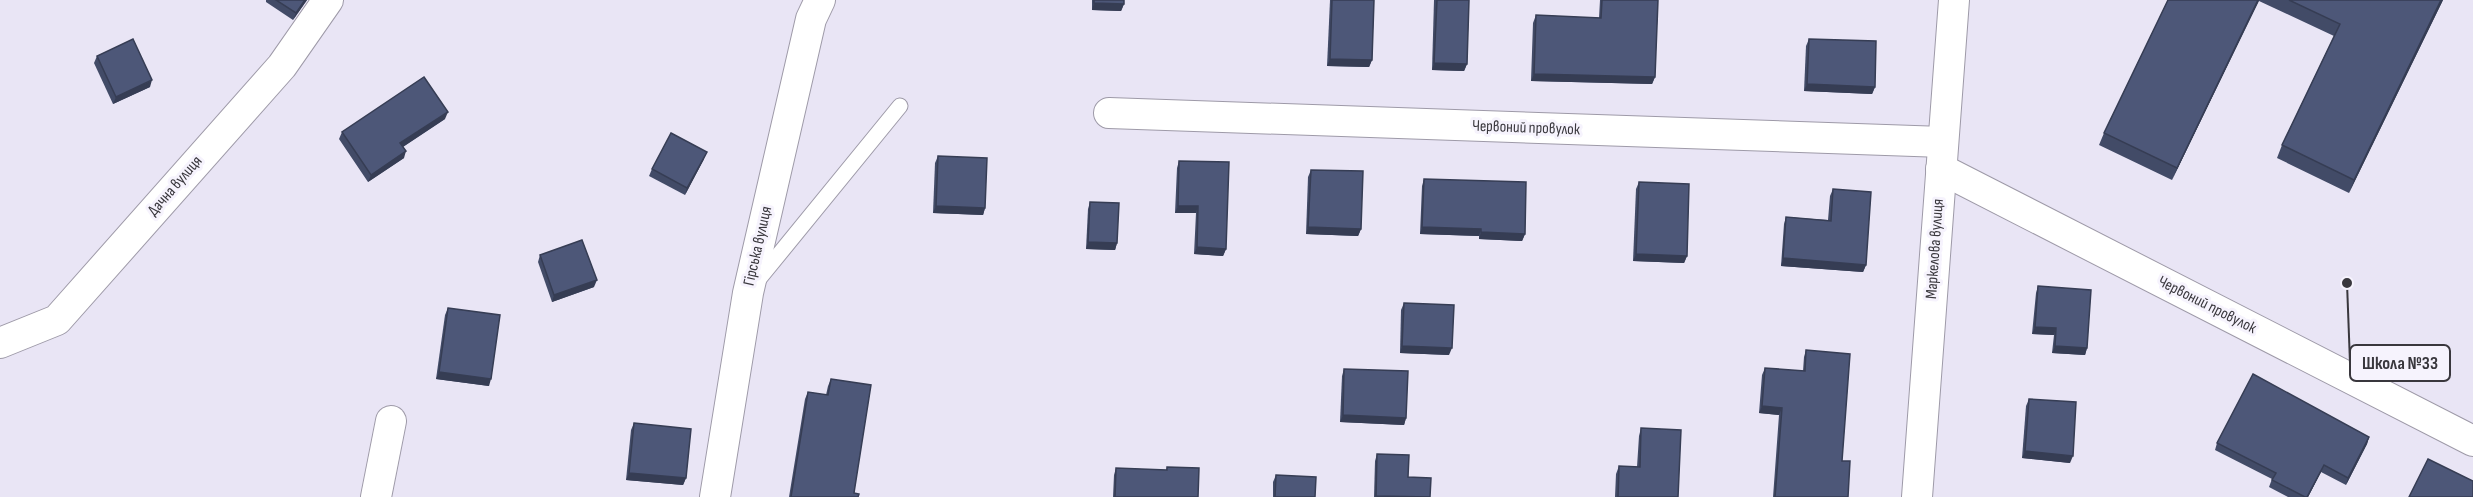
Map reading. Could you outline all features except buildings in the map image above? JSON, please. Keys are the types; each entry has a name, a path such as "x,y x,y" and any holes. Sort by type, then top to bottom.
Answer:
{"street":[{"name":"Дачна вулиця","path":"0,343 57,320 282,66 327,0"},
{"name":"Гірська вулиця","path":"715,497 748,293 811,19 820,0"},
{"name":"Маркелова вулиця","path":"1917,497 1954,0"},
{"name":"Червоний провулок","path":"1109,113 1942,156 2473,441"},
{"path":"376,497 391,421"}],"lane":[{"path":"748,293 900,106"}],"place":[{"name":"Школа №33","path":"2347,283"}]}
